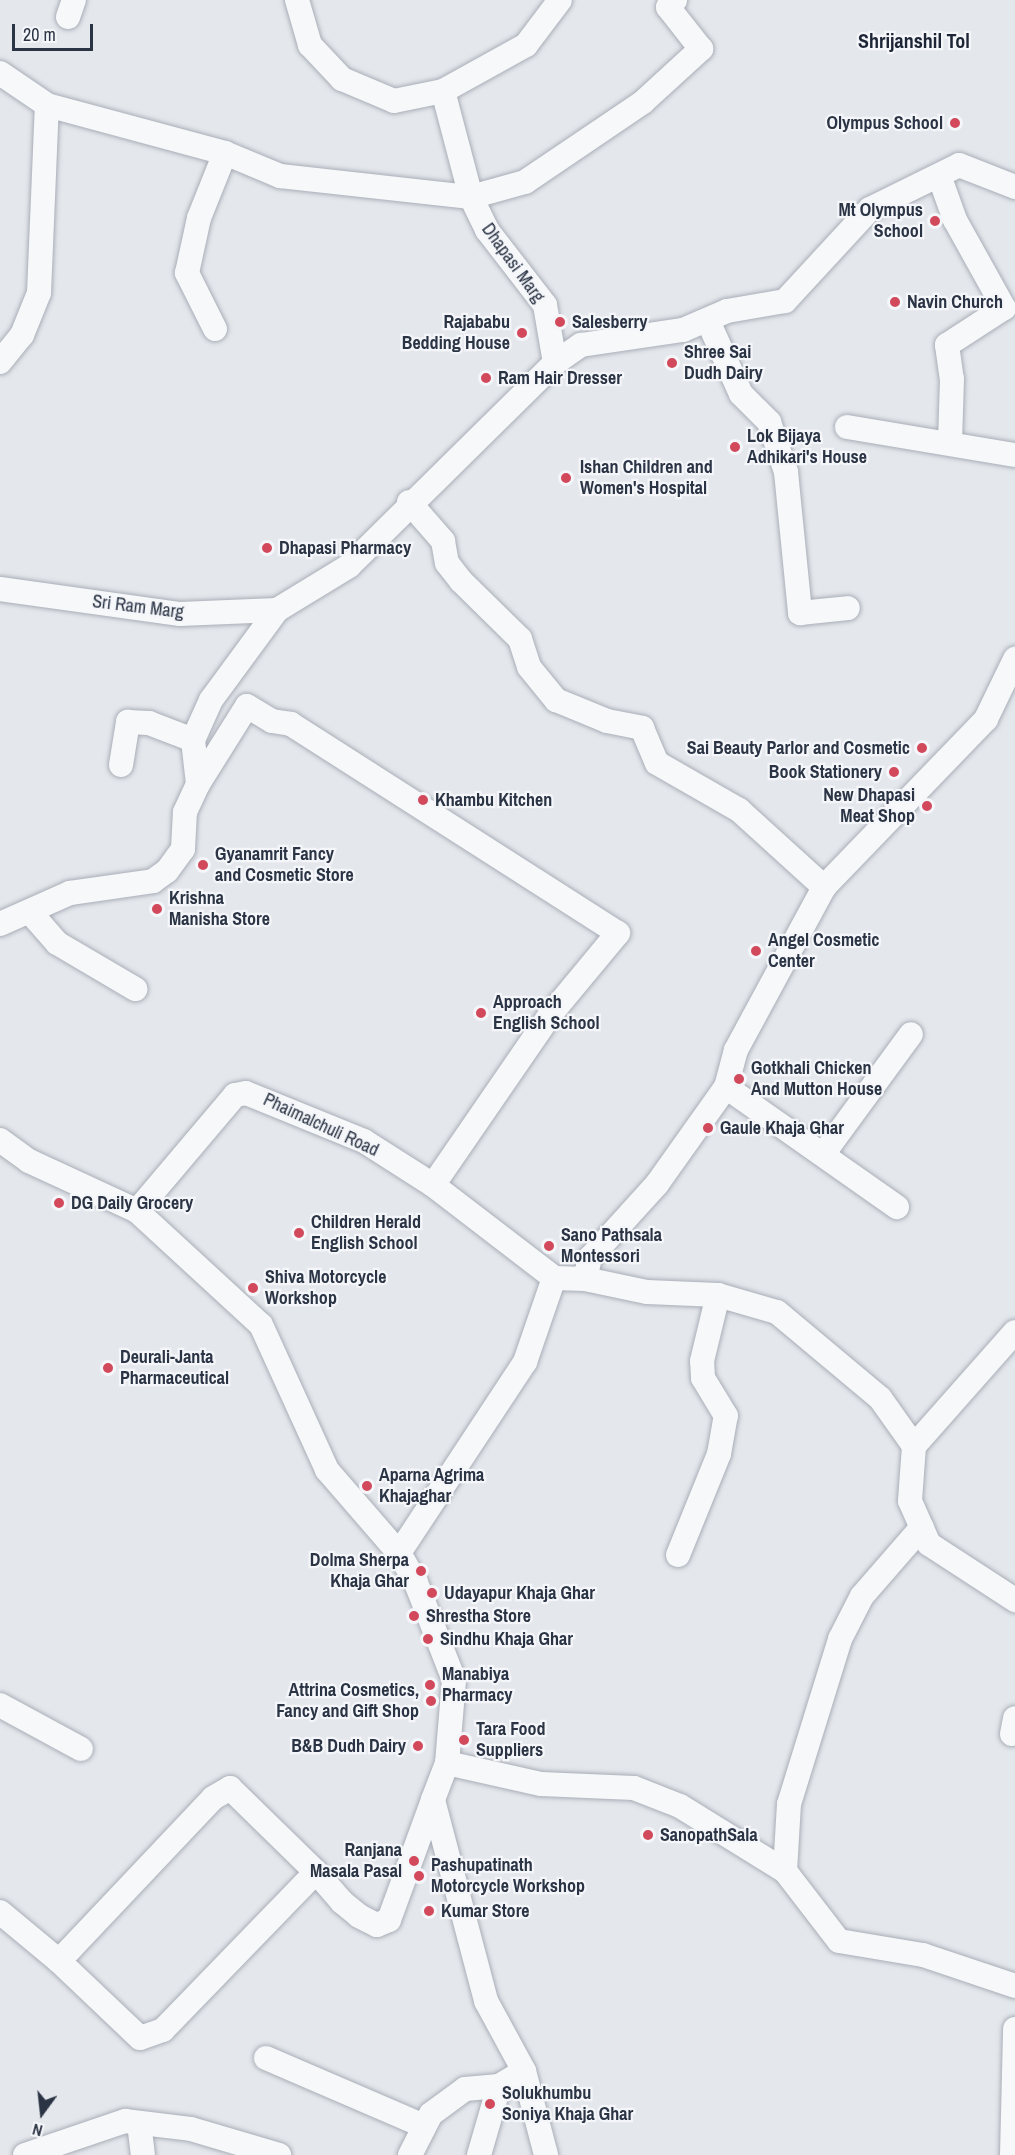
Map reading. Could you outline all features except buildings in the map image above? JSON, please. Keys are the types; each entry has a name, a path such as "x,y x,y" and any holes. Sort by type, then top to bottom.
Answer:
{"street":[{"path":"297,0 310,45 342,79 394,101 443,91 526,45 560,0"},
{"path":"0,73 47,105 225,153 280,176 471,197 525,182 642,102 702,49 668,2"},
{"name":"Dhapasi Marg","path":"443,91 471,197 487,230 545,305 555,363"},
{"path":"0,362 22,335 39,293 47,105"},
{"path":"215,330 187,273 199,218 225,153"},
{"path":"198,784 193,740 211,700 277,610 349,566 410,502 555,363 581,345 708,321 728,311 784,301 870,209 940,178 959,165 1015,187"},
{"path":"940,178 955,220 1004,308 946,345 952,379 950,441"},
{"path":"708,321 741,394 769,422 786,472 800,613 848,608"},
{"path":"848,427 950,441 1015,455"},
{"path":"410,502 443,541 447,563 461,582 520,639 530,667 556,700 607,721 642,728 657,763 739,810 824,887"},
{"name":"Sri Ram Marg","path":"0,589 180,614 277,610"},
{"path":"585,1279 590,1258 657,1184 726,1087 736,1050 824,887 986,719 1015,659"},
{"path":"0,924 70,893 153,881 167,871 183,849 185,812 198,784 247,706 272,721 291,724 618,933 550,1015 433,1185"},
{"path":"121,765 128,722 149,723 193,740"},
{"path":"30,912 57,943 135,989"},
{"path":"824,1153 911,1034"},
{"path":"726,1087 824,1153 897,1207"},
{"name":"Phaimalchuli Road","path":"137,1211 235,1095 246,1093 364,1141 433,1185 554,1278"},
{"path":"0,1140 29,1161 137,1211 261,1325 327,1470 399,1552 454,1680 447,1763 389,1920 377,1925 359,1916 230,1788 213,1798 60,1961"},
{"path":"399,1552 525,1362 554,1278 585,1279 647,1292 718,1295 743,1299 786,1319 880,1398 914,1446"},
{"path":"678,1555 719,1454 726,1416 704,1378 702,1361 718,1295"},
{"path":"1015,1332 914,1446 910,1501 929,1544 1015,1600"},
{"path":"785,1871 789,1804 840,1639 862,1596 922,1527"},
{"path":"0,1705 81,1749"},
{"path":"447,1763 541,1784 634,1788 731,1833 785,1871 839,1941 923,1955 1015,1986"},
{"path":"433,1800 486,2001 524,2071 546,2155"},
{"path":"0,1912 60,1961 140,2038 163,2030 316,1872"},
{"path":"1012,2155 1015,2029"},
{"path":"266,2058 424,2126"},
{"path":"410,2155 430,2114 465,2089 499,2086 524,2071"},
{"path":"479,2155 499,2086"},
{"path":"25,2155 85,2146 125,2121 190,2128 279,2155"},
{"path":"139,2123 143,2155"}],"place":[{"name":"Olympus School","path":"955,123"},
{"name":"Mt Olympus School","path":"935,221"},
{"name":"Navin Church","path":"895,302"},
{"name":"Salesberry","path":"560,322"},
{"name":"Rajababu Bedding House","path":"522,333"},
{"name":"Shree Sai Dudh Dairy","path":"672,363"},
{"name":"Ram Hair Dresser","path":"486,378"},
{"name":"Lok Bijaya Adhikari's House","path":"735,447"},
{"name":"Ishan Children and Women's Hospital","path":"566,478"},
{"name":"Dhapasi Pharmacy","path":"267,548"},
{"name":"Sai Beauty Parlor and Cosmetic","path":"922,748"},
{"name":"Book Stationery","path":"894,772"},
{"name":"Khambu Kitchen","path":"423,800"},
{"name":"New Dhapasi Meat Shop","path":"927,806"},
{"name":"Gyanamrit Fancy and Cosmetic Store","path":"203,865"},
{"name":"Krishna Manisha Store","path":"157,909"},
{"name":"Angel Cosmetic Center","path":"756,951"},
{"name":"Approach English School","path":"481,1013"},
{"name":"Gotkhali Chicken And Mutton House","path":"739,1079"},
{"name":"Gaule Khaja Ghar","path":"708,1128"},
{"name":"DG Daily Grocery","path":"59,1203"},
{"name":"Children Herald English School","path":"299,1233"},
{"name":"Sano Pathsala Montessori","path":"549,1246"},
{"name":"Shiva Motorcycle Workshop","path":"253,1288"},
{"name":"Deurali-Janta Pharmaceutical","path":"108,1368"},
{"name":"Aparna Agrima Khajaghar","path":"367,1486"},
{"name":"Dolma Sherpa Khaja Ghar","path":"421,1571"},
{"name":"Udayapur Khaja Ghar","path":"432,1593"},
{"name":"Shrestha Store","path":"414,1616"},
{"name":"Sindhu Khaja Ghar","path":"428,1639"},
{"name":"Manabiya Pharmacy","path":"430,1685"},
{"name":"Attrina Cosmetics, Fancy and Gift Shop","path":"431,1701"},
{"name":"Tara Food Suppliers","path":"464,1740"},
{"name":"B&B Dudh Dairy","path":"418,1746"},
{"name":"SanopathSala","path":"648,1835"},
{"name":"Ranjana Masala Pasal","path":"414,1861"},
{"name":"Pashupatinath Motorcycle Workshop","path":"419,1876"},
{"name":"Kumar Store","path":"429,1911"},
{"name":"Solukhumbu Soniya Khaja Ghar","path":"490,2104"}],"district":[{"name":"Shrijanshil Tol","path":"914,40"}]}
